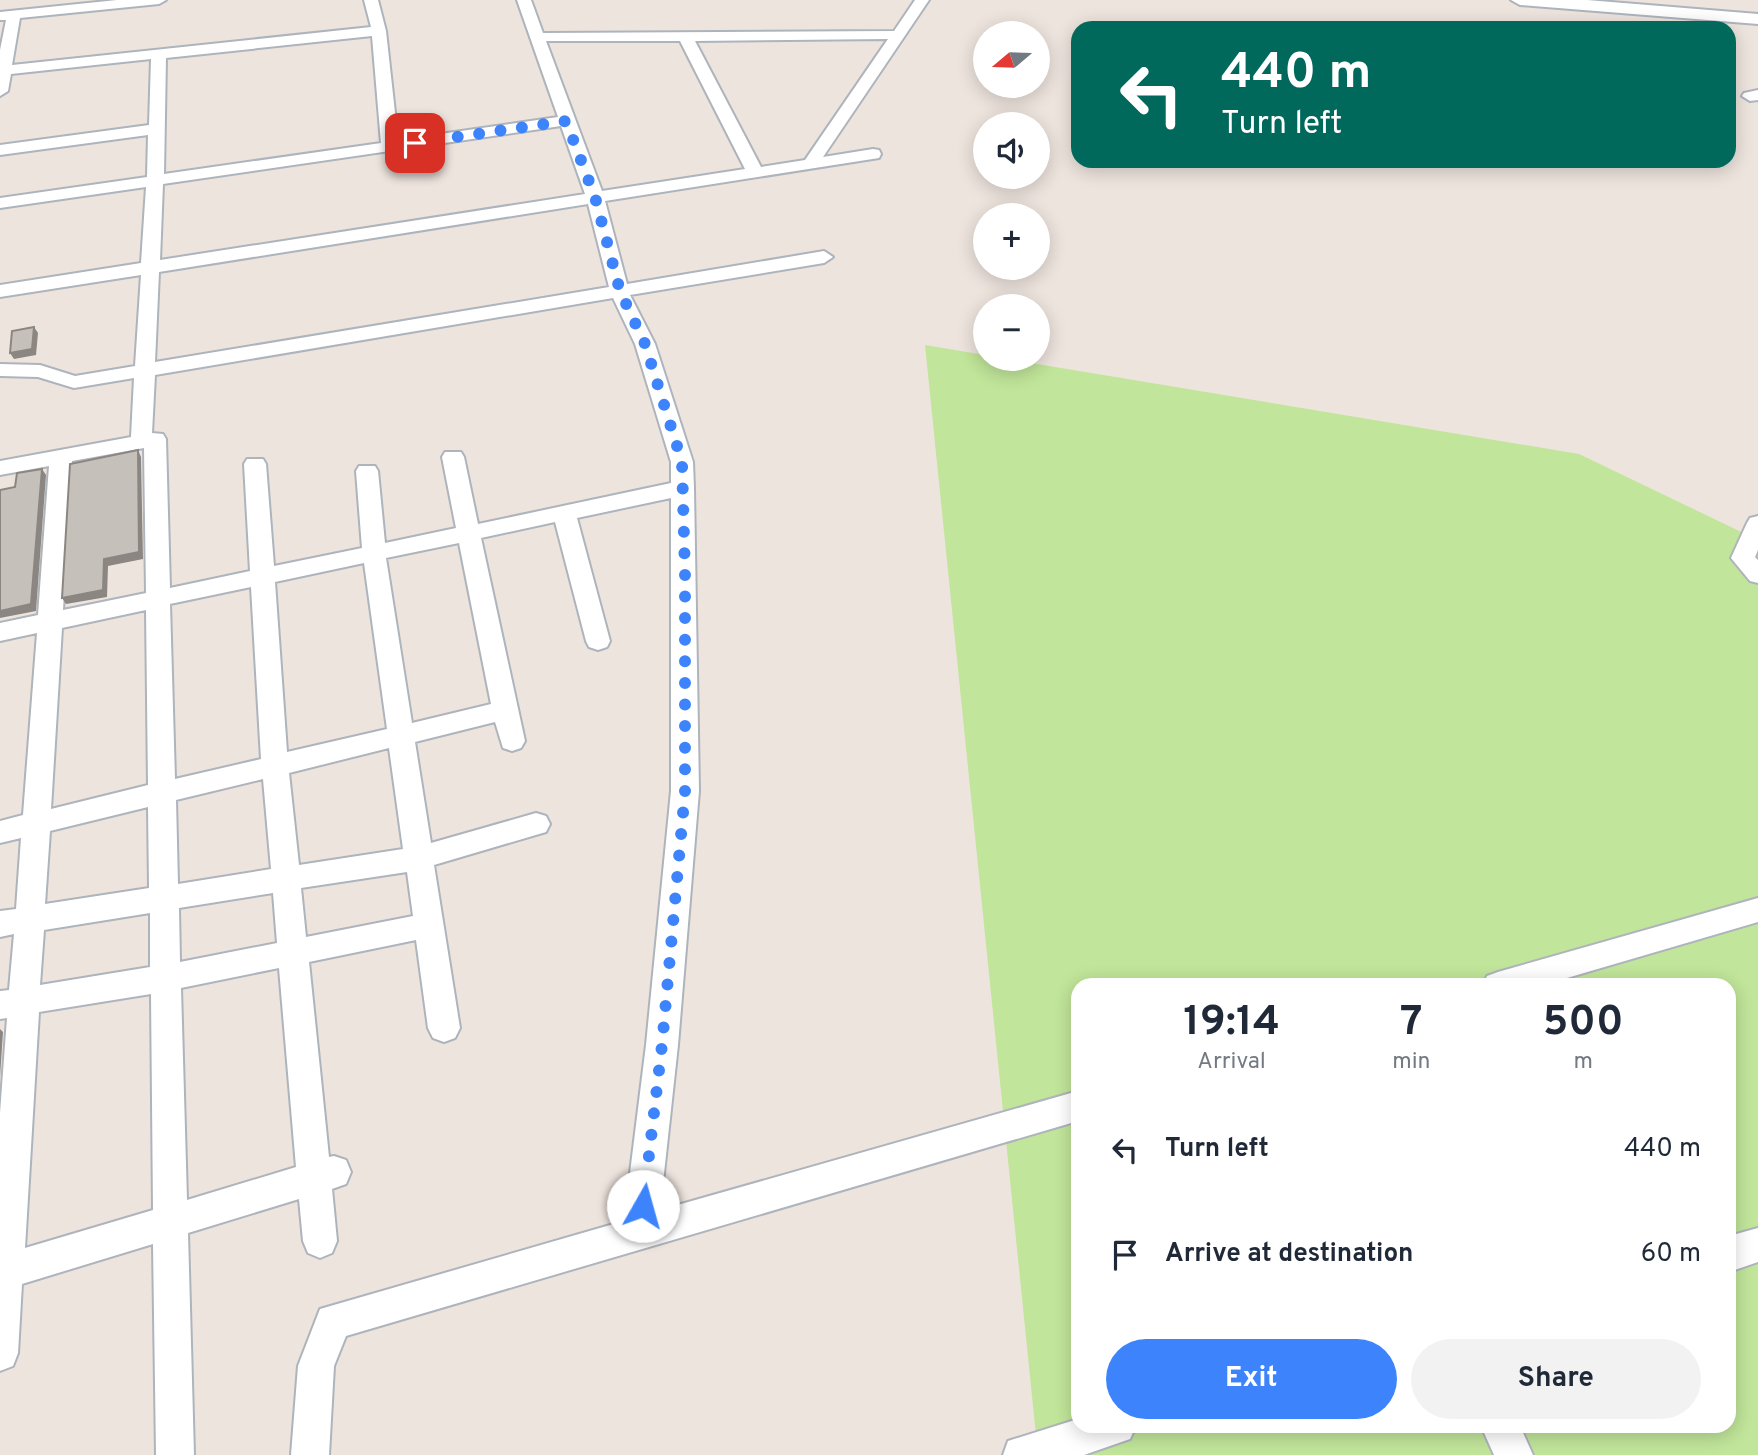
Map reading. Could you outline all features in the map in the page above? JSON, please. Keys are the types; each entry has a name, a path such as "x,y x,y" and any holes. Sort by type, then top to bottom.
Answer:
{"street":[{"path":"0,91 7,15 159,0"},
{"path":"371,0 379,30 390,147"},
{"path":"524,0 595,197 620,291 649,357 682,462 685,791 663,1032 640,1233"},
{"path":"810,164 922,0"},
{"path":"1520,0 1758,19"},
{"path":"4,70 379,30"},
{"path":"537,37 900,35"},
{"path":"685,36 755,172"},
{"path":"141,441 159,55"},
{"path":"0,203 566,121"},
{"path":"0,150 156,129"},
{"path":"0,291 150,270 873,154"},
{"path":"0,370 40,371 74,382 824,257"},
{"path":"0,468 155,439 175,1455"},
{"path":"0,1353 13,1002 31,919 61,457"},
{"path":"453,457 512,741"},
{"path":"255,464 275,765 293,953 324,1175 320,1241"},
{"path":"367,471 374,553 444,1028"},
{"path":"0,632 682,488"},
{"path":"564,513 598,641"},
{"path":"1758,523 1743,558 1758,575"},
{"path":"0,832 506,710"},
{"path":"0,924 419,858 536,824"},
{"path":"1522,978 1758,910"},
{"path":"13,1002 167,978 429,925"},
{"path":"310,1455 316,1366 333,1322 1071,1108"},
{"path":"3,1272 324,1175"},
{"path":"1736,1252 1758,1245"},
{"path":"1022,1455 1093,1433"},
{"path":"1503,1433 1514,1455"}],"green space":[{"path":"925,345 973,353 973,371 1050,371 1050,366 1579,454 1758,540 1758,1455 1038,1455"}],"building":[{"path":"34,327 32,349 10,353 12,331"},
{"path":"138,450 139,552 104,559 103,590 62,598 70,464"},
{"path":"42,469 31,604 0,611 0,490 15,487 17,473"}],"route":[{"path":"415,143 566,121 595,197 620,291 645,344 682,462 685,791 662,1045 643,1206"}]}
